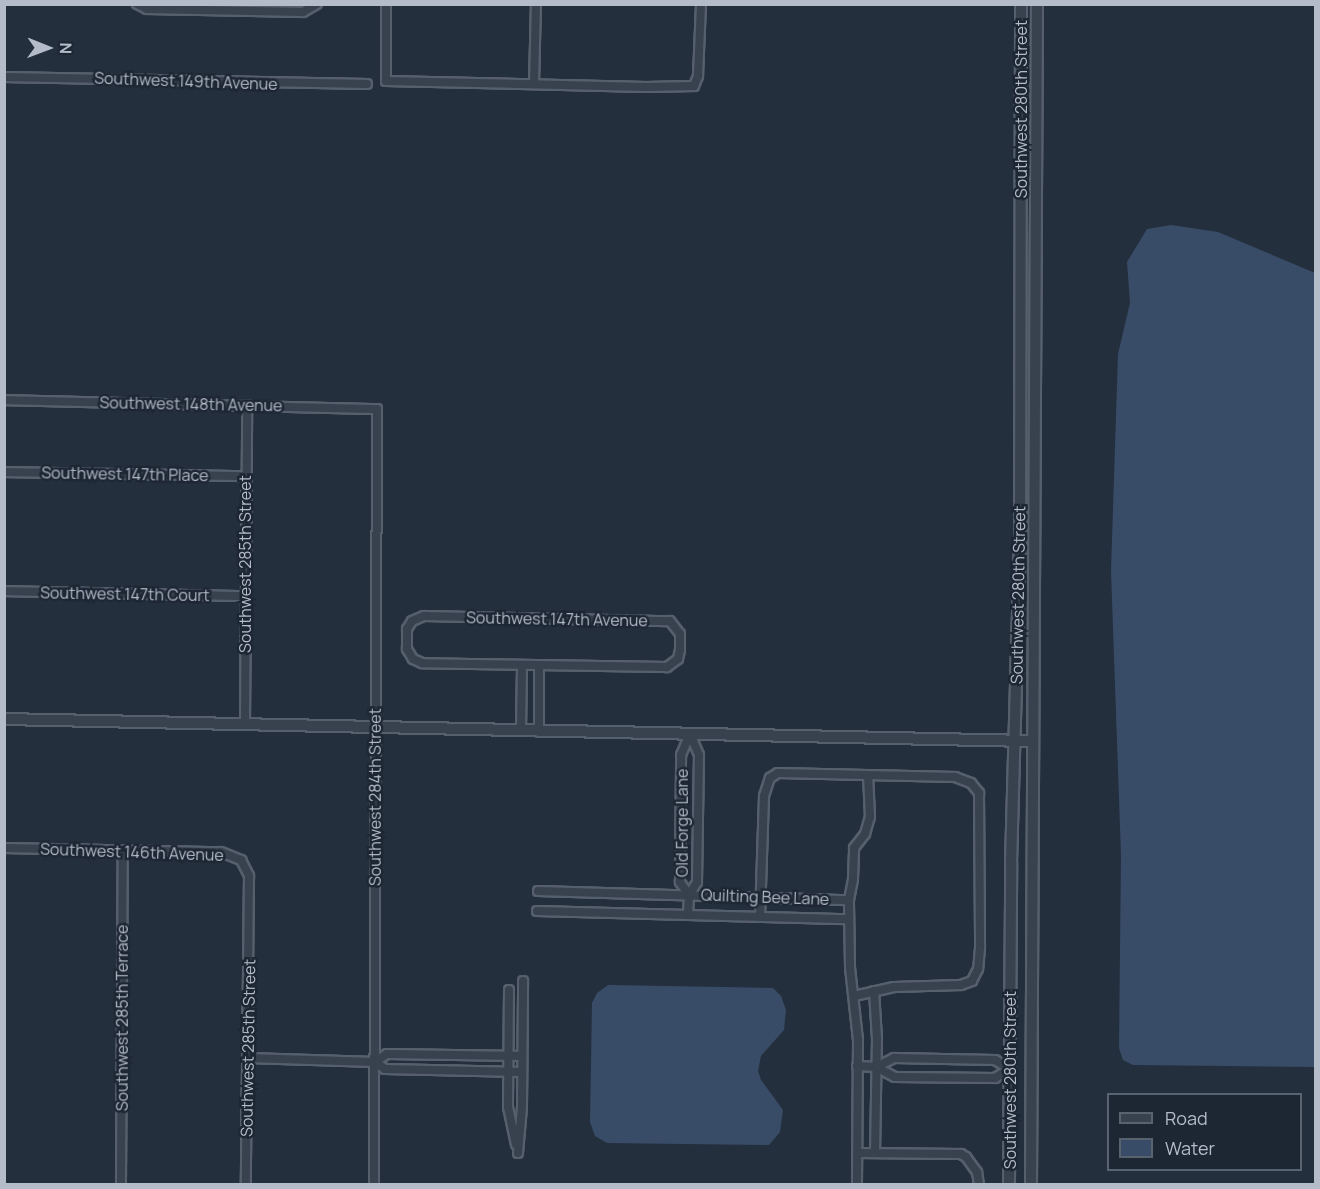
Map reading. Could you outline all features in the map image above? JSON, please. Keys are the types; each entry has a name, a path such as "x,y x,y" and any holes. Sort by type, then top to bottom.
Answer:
{"street":[{"path":"137,4 147,9 303,12 317,4"},
{"path":"386,4 386,81 694,86 698,76 701,4"},
{"path":"534,84 536,4"},
{"name":"Southwest 280th Street","path":"1009,1185 1011,842 1020,544 1021,4"},
{"name":"Southwest 280th Street","path":"1030,1185 1037,4"},
{"name":"Southwest 149th Avenue","path":"4,77 367,84"},
{"path":"1021,89 1037,87"},
{"path":"1020,211 1036,209"},
{"path":"1020,309 1036,309"},
{"name":"Southwest 148th Avenue","path":"4,400 377,409"},
{"name":"Southwest 285th Street","path":"245,723 247,405"},
{"name":"Southwest 284th Street","path":"374,1185 377,409"},
{"name":"Southwest 147th Place","path":"4,472 245,476"},
{"name":"Southwest 147th Court","path":"4,591 244,596"},
{"name":"Southwest 147th Avenue","path":"424,616 670,621 680,634 678,659 667,666 539,665 422,663 413,659 407,650 407,629 412,621 424,616"},
{"path":"521,731 522,665"},
{"path":"539,665 539,732"},
{"path":"4,719 1032,741"},
{"name":"Old Forge Lane","path":"689,895 680,882 681,755 690,734"},
{"name":"Old Forge Lane","path":"688,915 689,895 697,882 699,755 690,734"},
{"path":"759,917 764,796 770,778 778,773 955,777 971,783 979,794 980,948 978,969 972,981 961,985 894,987 854,996"},
{"path":"857,1185 857,1066 848,919 854,848 865,834 870,818 868,775"},
{"path":"1011,842 1032,841"},
{"name":"Southwest 146th Avenue","path":"4,848 222,852 241,860 249,876"},
{"name":"Southwest 285th Terrace","path":"122,1185 123,850"},
{"name":"Southwest 285th Street","path":"246,1185 249,876"},
{"name":"Quilting Bee Lane","path":"538,891 849,900"},
{"name":"Quilting Bee Lane","path":"537,911 848,919"},
{"path":"509,990 508,1107 518,1153 522,1107 523,981"},
{"path":"874,991 875,1153"},
{"path":"375,1062 387,1054 522,1056"},
{"path":"248,1058 375,1062 385,1069 522,1072"},
{"path":"876,1067 894,1058 995,1060 1010,1069 1031,1071"},
{"path":"857,1066 876,1067 895,1077 995,1078 1010,1069"},
{"path":"857,1153 961,1154 966,1156 977,1172 979,1185"}],"water":[{"path":"1171,225 1218,232 1315,273 1315,1067 1133,1065 1123,1060 1119,1048 1121,855 1111,571 1118,354 1130,303 1127,262 1147,229"},
{"path":"608,985 773,988 781,996 786,1010 784,1030 761,1056 758,1071 761,1080 783,1110 780,1132 769,1145 607,1143 595,1136 590,1122 592,1003 597,993"}]}
